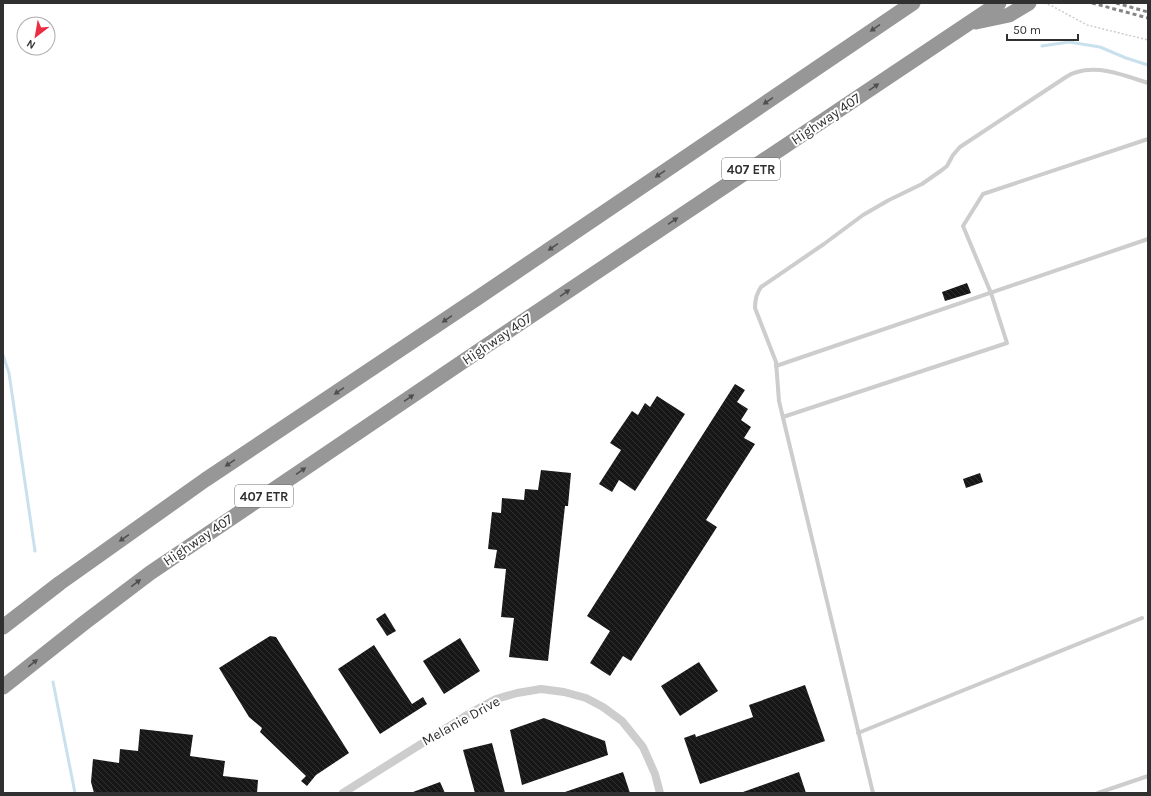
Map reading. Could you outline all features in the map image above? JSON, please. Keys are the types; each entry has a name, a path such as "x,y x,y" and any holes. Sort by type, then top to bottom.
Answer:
{"highway":[{"name":"Highway 407","path":"3,688 84,623 150,573 999,3"},
{"path":"969,23 1009,15 1029,3"},
{"name":"407 ETR","path":"3,627 60,583 205,480 479,297 910,4"}],"street":[{"name":"Melanie Drive","path":"343,793 459,720 496,699 517,693 541,689 564,692 586,698 603,707 622,721 643,747 655,774 660,793"}],"lane":[{"path":"872,793 779,401 776,362 755,308 754,300 761,287 824,244 863,215 922,184 947,166 953,155 960,147 1066,77 1078,72 1090,70 1105,71 1148,83"},
{"path":"783,417 1007,342 991,293 963,226 983,194 1148,139"},
{"path":"776,366 1148,240"},
{"path":"858,732 1142,618"},
{"path":"1098,793 1148,776"}],"path":[{"path":"1044,3 1087,25 1148,40"}],"building":[{"path":"967,283 971,293 945,301 942,292"},
{"path":"735,384 745,390 737,402 748,409 741,420 751,427 744,438 755,444 706,520 717,527 631,661 623,656 610,676 590,663 610,631 587,616"},
{"path":"657,396 685,414 635,491 619,480 612,492 599,484 621,450 610,443 632,411 638,415 645,403 650,407"},
{"path":"541,470 571,473 568,506 565,506 548,661 509,657 514,618 501,617 506,569 494,568 497,550 488,549 492,512 501,513 502,498 524,500 525,489 538,490"},
{"path":"980,473 983,482 966,488 963,479"},
{"path":"385,613 396,631 387,636 376,619"},
{"path":"270,636 276,637 349,753 316,775 307,786 301,781 306,776 260,732 262,728 249,717 219,668"},
{"path":"460,638 480,671 444,694 423,661"},
{"path":"374,645 412,704 423,697 427,704 380,734 338,669"},
{"path":"699,662 718,691 680,716 661,686"},
{"path":"805,685 825,741 700,784 684,738 695,734 696,737 753,717 749,705"},
{"path":"544,718 605,741 608,755 522,785 510,730"},
{"path":"140,729 193,735 190,756 225,761 223,776 258,780 257,793 94,793 91,782 93,759 119,763 120,749 138,751"},
{"path":"492,743 505,793 475,793 463,750"},
{"path":"623,772 630,793 565,793 565,792"},
{"path":"799,772 806,793 743,793 743,792"},
{"path":"440,782 445,793 413,793 413,792"}],"waterway":[{"path":"1042,46 1069,42 1100,47 1148,65"},
{"path":"3,355 9,373 35,551"},
{"path":"53,682 75,793"}],"railway":[{"path":"1092,3 1148,18"},
{"path":"1116,3 1148,12"}]}
